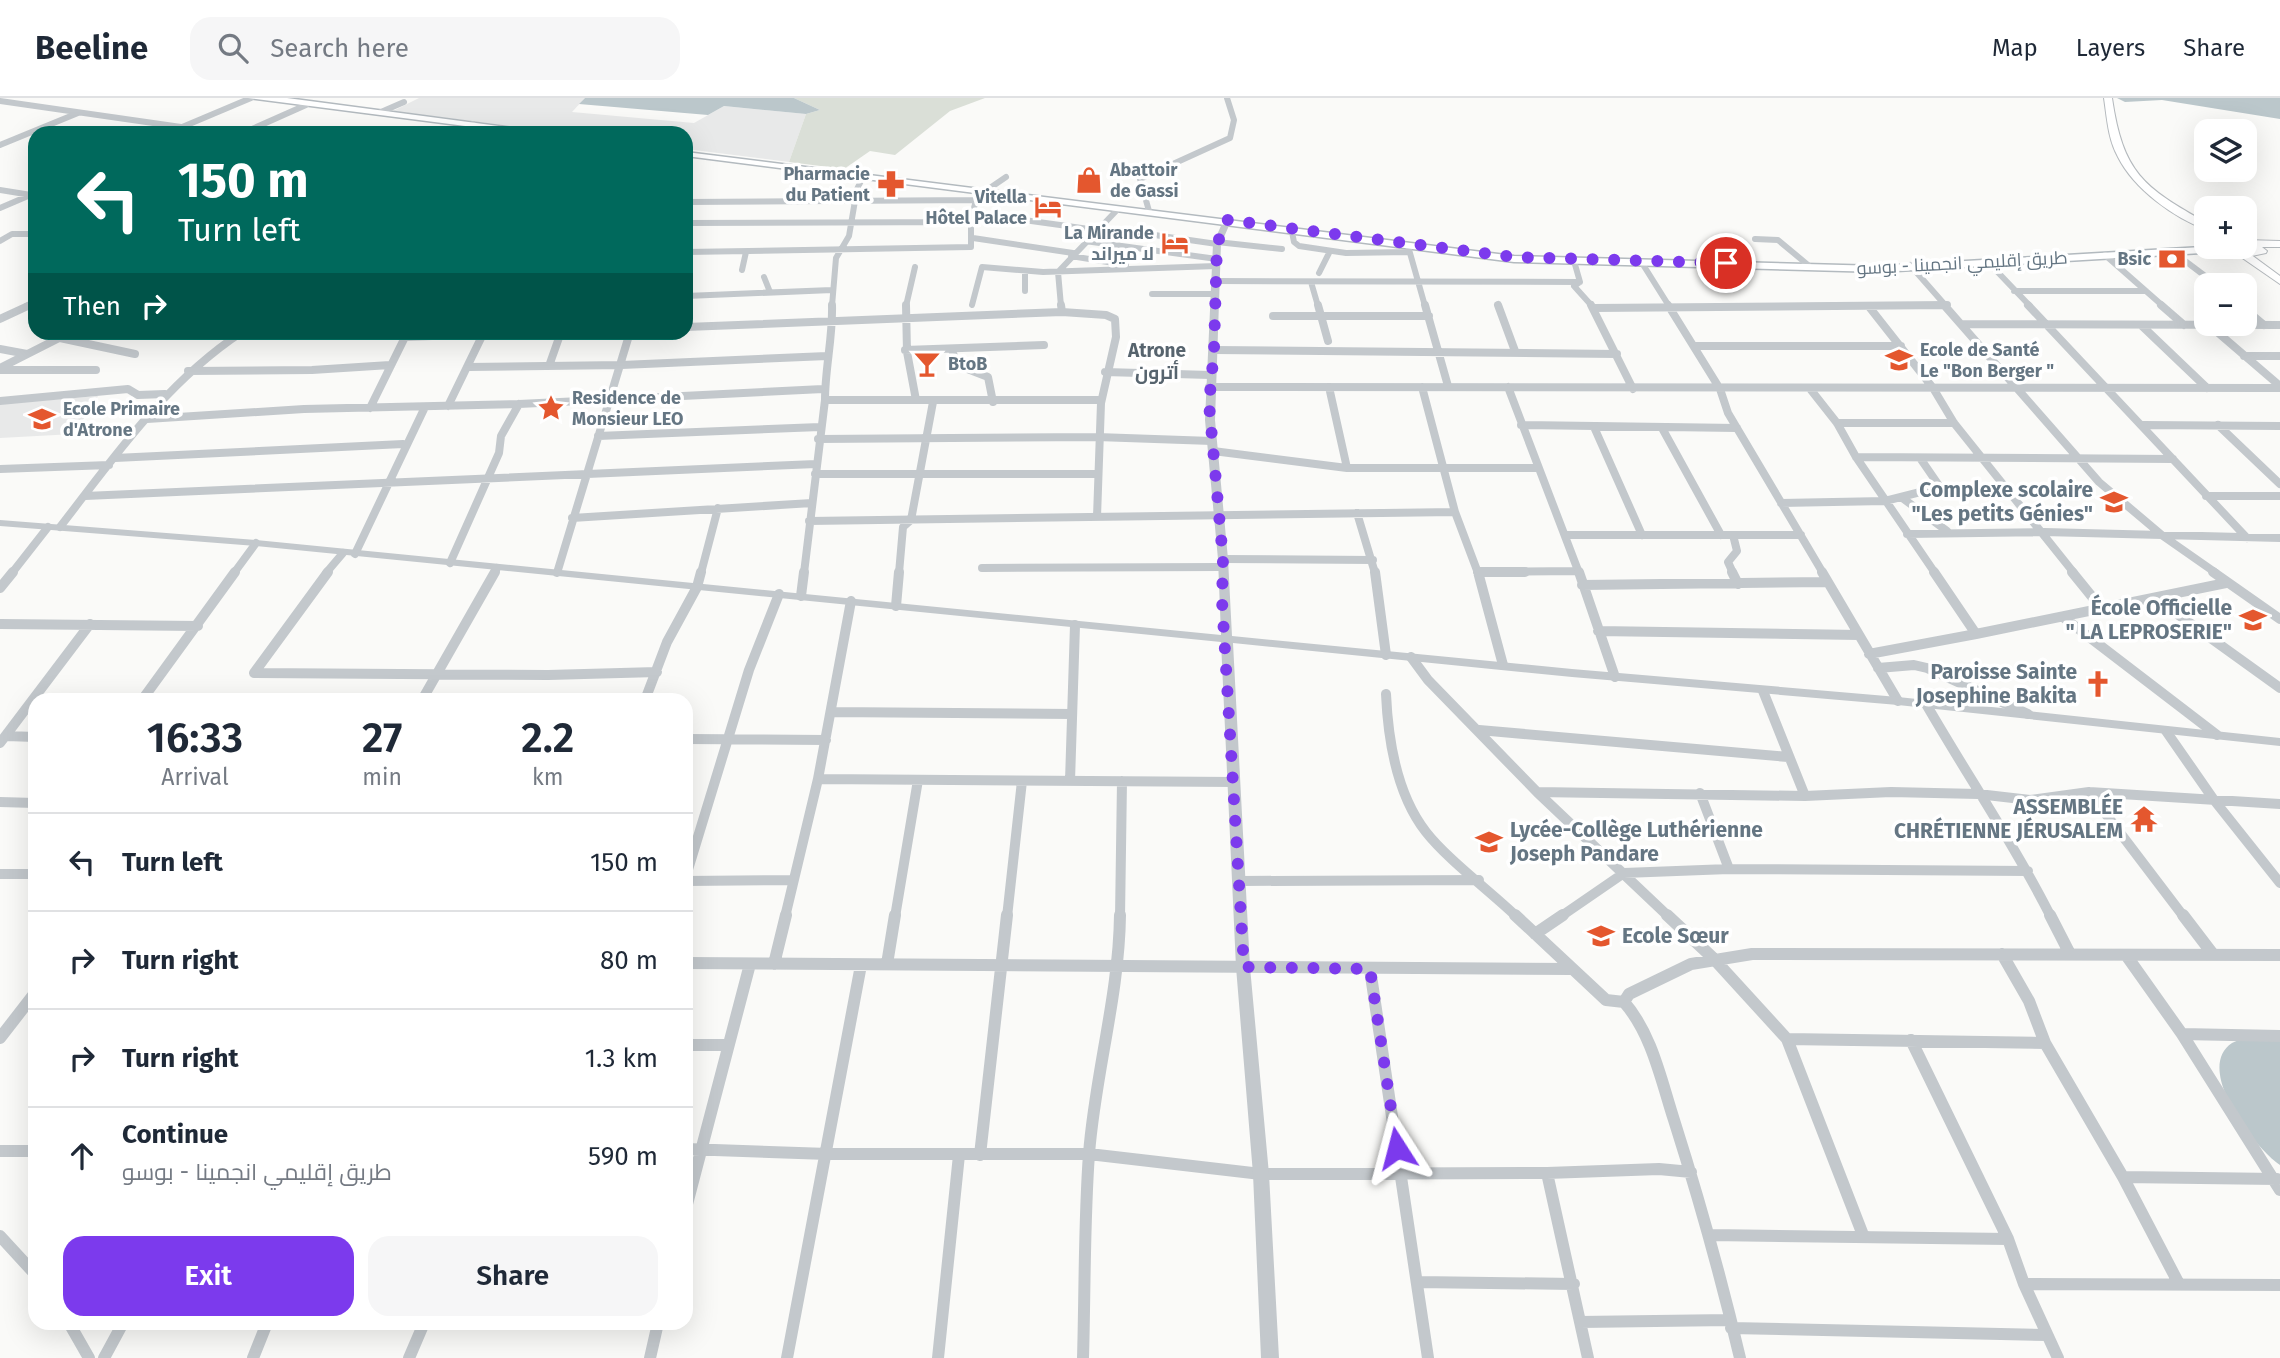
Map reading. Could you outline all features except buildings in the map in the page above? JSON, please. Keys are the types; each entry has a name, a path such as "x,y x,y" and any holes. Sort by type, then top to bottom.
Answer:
{"main road":[{"path":"252,98 479,126"},
{"path":"270,98 477,126"},
{"path":"2108,98 2113,131 2126,165 2169,204 2194,219"},
{"path":"693,155 980,194 1149,211 1408,249 1514,259 1690,263"},
{"path":"693,155 980,194 1514,257 1690,263"},
{"path":"2257,246 2280,246"},
{"path":"2260,252 2280,246"},
{"name":"طريق إقليمي انجمينا - بوسو","path":"1690,263 1912,267 2194,248"},
{"name":"طريق إقليمي انجمينا - بوسو","path":"1690,263 1912,267 2194,249"},
{"path":"2257,251 2280,272"},
{"path":"2255,259 2280,281"}],"street":[{"path":"183,126 252,98"},
{"path":"1149,211 1140,179 1230,138 1234,120 1227,98"},
{"path":"0,101 174,126"},
{"path":"381,112 404,102"},
{"path":"259,126 306,105"},
{"path":"47,126 79,113"},
{"path":"0,145 28,134"},
{"path":"802,596 818,439 825,400 823,389 834,322 832,290 841,248 849,236 863,177"},
{"path":"693,202 855,202 980,194 1006,177"},
{"path":"0,190 28,193"},
{"path":"693,252 964,248 973,245 971,221 980,194"},
{"path":"0,208 28,196"},
{"path":"1062,312 1058,272 1072,254 1117,210"},
{"path":"693,223 1024,220 1282,249"},
{"path":"1225,222 1217,243 1214,350 1210,381 1244,967 1261,1174 1270,1358"},
{"path":"1292,232 1296,244 1330,251 1408,249 1415,281 1429,316 1448,386"},
{"path":"0,241 12,234 28,234"},
{"path":"973,238 1144,269"},
{"path":"1755,239 1778,240 1808,265"},
{"path":"1085,241 1216,263"},
{"path":"1319,273 1330,251"},
{"path":"2172,251 2201,273"},
{"path":"742,270 746,252"},
{"path":"2105,255 2184,325"},
{"path":"1574,261 1580,282"},
{"path":"972,305 982,267 1058,272 1216,263"},
{"path":"1642,263 1668,308 1696,346 1720,389 1725,408 1898,701"},
{"path":"1989,263 2247,538"},
{"path":"915,267 909,279 905,350 909,385 916,400"},
{"path":"1912,267 2099,482 2163,536 2280,619"},
{"path":"1025,271 1025,291"},
{"path":"764,277 770,292"},
{"path":"1152,294 1216,287 1311,282 1580,282"},
{"path":"1311,282 1328,341"},
{"path":"1580,282 1574,286 1594,307 1633,389"},
{"path":"693,296 832,290"},
{"path":"2014,291 2146,291"},
{"path":"1498,305 1515,351"},
{"path":"1594,307 1870,308 1947,305"},
{"path":"0,320 28,306"},
{"path":"1870,308 1933,388 1954,423 2044,532 2102,609"},
{"path":"693,327 1062,312 1107,315 1115,319 1116,346 1105,372 1101,400 1097,437 1097,517"},
{"path":"1273,316 1429,316"},
{"path":"2257,319 2264,325"},
{"path":"1962,324 2194,325"},
{"path":"2141,325 2207,388"},
{"path":"2257,325 2280,325"},
{"path":"2221,336 2280,387"},
{"path":"0,369 56,340"},
{"path":"69,340 135,354"},
{"path":"2,584 85,496 165,394 204,356 228,340"},
{"path":"370,408 403,340"},
{"path":"448,406 480,340"},
{"path":"549,366 558,340"},
{"path":"557,573 598,436 612,400 628,340"},
{"path":"905,350 1044,345"},
{"path":"1696,346 1901,346"},
{"path":"0,349 27,354"},
{"path":"953,350 957,365 988,374 992,379 993,402"},
{"path":"1214,350 1617,354"},
{"path":"469,367 622,365 827,356"},
{"path":"2244,356 2280,356"},
{"path":"188,371 312,370 390,365"},
{"path":"0,369 96,370"},
{"path":"1105,372 1329,387 1811,390 2280,387"},
{"path":"1329,387 1346,468"},
{"path":"1422,387 1455,512 1478,572 1503,665"},
{"path":"1508,387 1566,535 1615,677"},
{"path":"147,419 261,411 519,404 823,389"},
{"path":"0,401 116,390 128,390 138,395 165,394"},
{"path":"1811,390 1837,424 1885,501 1976,634"},
{"path":"825,400 1101,400"},
{"path":"896,606 903,527 911,520 933,402"},
{"path":"450,563 499,453 501,436 519,404"},
{"path":"425,407 403,444 390,482 349,553 305,599 254,673 657,672"},
{"path":"1837,424 1954,423"},
{"path":"1521,425 1737,428"},
{"path":"2143,425 2280,426"},
{"path":"2218,425 2280,484"},
{"path":"1594,426 1642,535"},
{"path":"598,436 820,427"},
{"path":"1662,428 1721,536"},
{"path":"818,439 1097,437 1213,446 1346,468 1538,468"},
{"path":"115,458 403,444"},
{"path":"1856,457 1985,459"},
{"path":"1856,457 2174,459"},
{"path":"1781,502 1885,501 1940,487 1920,458"},
{"path":"0,469 108,466"},
{"path":"85,496 587,474 815,469 918,476 1097,474"},
{"path":"2206,496 2280,496"},
{"path":"1901,497 1947,531"},
{"path":"572,518 812,503"},
{"path":"648,693 667,642 697,587 718,508"},
{"path":"809,522 1455,512"},
{"path":"1357,513 1373,560 1386,655"},
{"path":"0,523 256,543 1386,655 1763,691 1898,701 2280,742"},
{"path":"1907,534 2044,532 2276,538 2280,544"},
{"path":"1566,535 1801,535"},
{"path":"1733,535 1737,551 1728,562 1738,584"},
{"path":"147,693 256,543"},
{"path":"982,568 1373,560"},
{"path":"426,693 497,568"},
{"path":"1478,572 1578,571"},
{"path":"1582,585 1827,582"},
{"path":"1869,654 2227,583"},
{"path":"693,854 727,739 779,594"},
{"path":"2155,598 2280,688"},
{"path":"774,964 818,779 851,601"},
{"path":"2063,617 2217,735"},
{"path":"0,624 198,626"},
{"path":"38,693 90,624"},
{"path":"1070,781 1075,625"},
{"path":"1598,631 1859,635"},
{"path":"1411,657 1428,680 1537,792 1713,958 1787,1038 1863,1235"},
{"path":"1878,668 1914,665 1927,668 2028,715"},
{"path":"1763,691 1805,796"},
{"path":"1386,694 1387,723 1404,792 1412,811 1426,832 1606,1000 1624,1002 1637,1017 1647,1038 1691,1172 1710,1235 1740,1358"},
{"path":"1926,704 1978,794 2028,871 2070,954"},
{"path":"3,740 28,707"},
{"path":"831,712 1072,714"},
{"path":"1479,730 1568,735 1788,757"},
{"path":"2166,731 2214,800 2279,880"},
{"path":"3,740 28,738"},
{"path":"693,739 826,740"},
{"path":"818,779 1235,782"},
{"path":"887,964 918,780"},
{"path":"980,1155 1022,781"},
{"path":"1083,1358 1089,1154 1099,1075 1119,966 1122,781"},
{"path":"1537,792 1805,796 1891,792 1978,794 2030,800 2089,792 2280,804"},
{"path":"2089,792 2212,953"},
{"path":"1700,793 1729,869"},
{"path":"0,802 28,803"},
{"path":"1535,934 1624,873 1729,869 2028,871"},
{"path":"0,874 28,874"},
{"path":"693,878 793,880"},
{"path":"1241,881 1479,880"},
{"path":"1624,1002 1629,994 1691,964 1713,958 1752,954 1882,952 2280,955"},
{"path":"2002,954 2029,1002 2045,1043 2123,1177 2179,1284"},
{"path":"2126,955 2182,1034 2278,1183"},
{"path":"693,963 1572,969"},
{"path":"693,1178 726,1045 750,964"},
{"path":"787,1358 828,1154 861,965"},
{"path":"1370,969 1418,1282 1427,1358"},
{"path":"0,1038 28,1002"},
{"path":"2182,1034 2280,1036"},
{"path":"1787,1038 2045,1043"},
{"path":"1911,1040 2008,1239 2024,1284 2058,1358"},
{"path":"693,1045 726,1045"},
{"path":"693,1148 959,1156 1089,1154 1261,1174 1547,1173 1660,1169 1691,1172"},
{"path":"0,1151 28,1151"},
{"path":"938,1358 948,1283 959,1156"},
{"path":"1547,1173 1574,1284 1588,1358"},
{"path":"2123,1177 2278,1183"},
{"path":"1710,1235 2008,1239"},
{"path":"0,1236 28,1266"},
{"path":"1418,1282 1574,1284"},
{"path":"2024,1284 2280,1285"},
{"path":"1580,1322 1731,1324 2046,1335"},
{"path":"73,1330 89,1358"},
{"path":"104,1358 119,1330"},
{"path":"253,1358 264,1330"},
{"path":"409,1358 421,1330"},
{"path":"650,1358 657,1330"}],"shaded area":[{"path":"419,98 585,98 572,112 694,123 724,106 806,114 789,162 693,150 693,126 510,126 393,111"},
{"path":"585,98 794,98 820,110 806,114 724,106 708,115 579,104"},
{"path":"794,98 985,98 950,111 895,155 870,151 844,169 789,162 806,114 820,110"},
{"path":"2117,98 2280,98 2280,119 2162,100 2125,102"},
{"name":"Ecole Primaire d'Atrone","path":"98,396 74,434 0,438 0,404"},
{"path":"2280,1038 2280,1165 2244,1126 2223,1089 2220,1071 2222,1055 2232,1043 2249,1039"}],"place":[{"name":"Abattoir de Gassi","path":"1089,180"},
{"name":"Pharmacie du Patient","path":"891,184"},
{"name":"Vitella Hôtel Palace","path":"1048,207"},
{"name":"La Mirande لا ميراند","path":"1175,243"},
{"name":"Bsic","path":"2172,259"},
{"name":"Ecole de Santé Le \"Bon Berger \"","path":"1899,360"},
{"name":"BtoB","path":"927,364"},
{"name":"Residence de Monsieur LEO","path":"551,408"},
{"name":"Ecole Primaire d'Atrone","path":"42,419"},
{"name":"Complexe scolaire \"Les petits Génies\"","path":"2114,502"},
{"name":"École Officielle \" LA LEPROSERIE\"","path":"2253,620"},
{"name":"Paroisse Sainte Josephine Bakita","path":"2098,684"},
{"name":"ASSEMBLÉE CHRÉTIENNE JÉRUSALEM","path":"2144,819"},
{"name":"Lycée-Collège Luthérienne Joseph Pandare","path":"1489,842"},
{"name":"Ecole Sœur","path":"1601,936"}],"district":[{"name":"Atrone أترون","path":"1157,361"}],"route":[{"path":"1397,1148 1370,969 1244,967 1229,680 1222,601 1223,559 1210,420 1209,387 1214,350 1217,244 1220,232 1227,220 1514,257 1726,263"}]}
